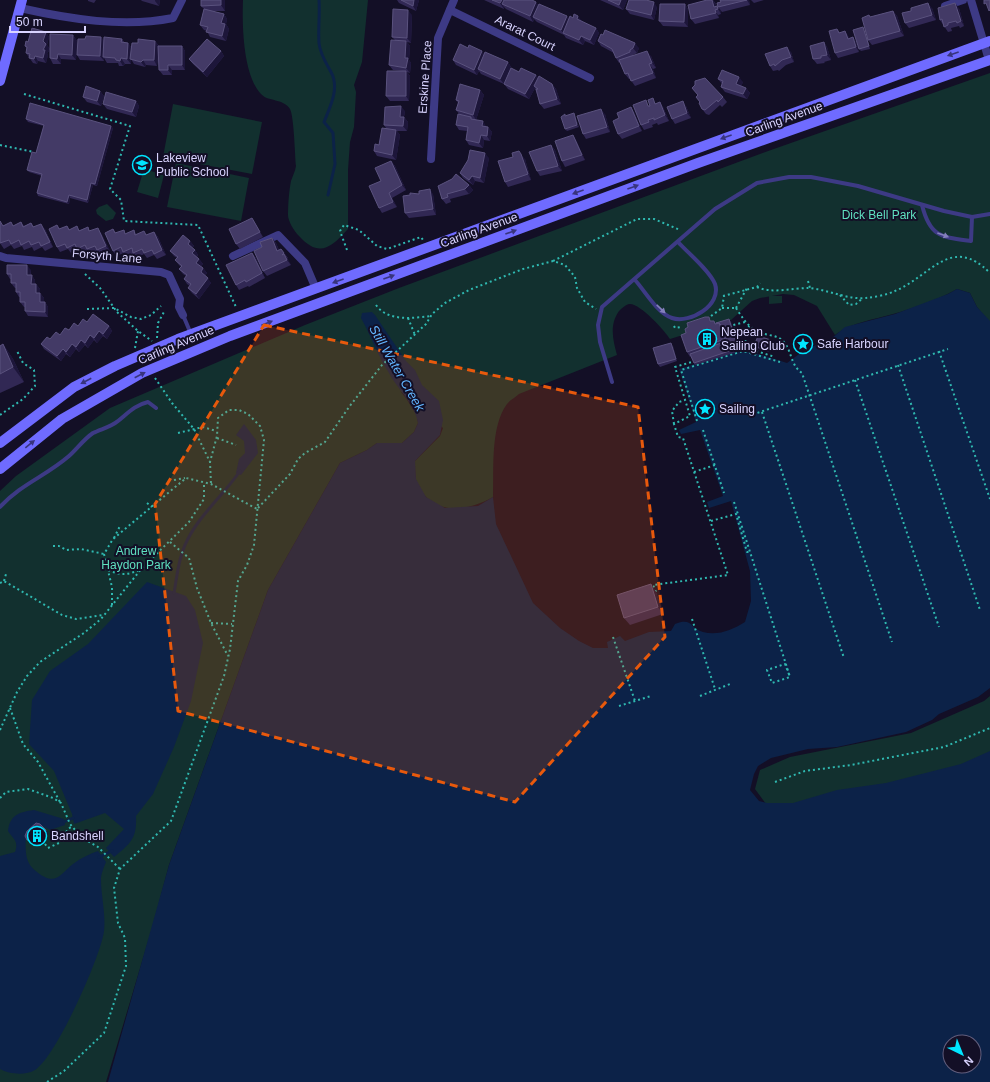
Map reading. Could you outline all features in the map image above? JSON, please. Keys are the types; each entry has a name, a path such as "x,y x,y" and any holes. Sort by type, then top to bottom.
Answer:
{"main road":[{"path":"0,81 21,4"},
{"name":"Carling Avenue","path":"0,443 74,387 115,366 191,334 987,42"},
{"name":"Carling Avenue","path":"0,469 62,418 142,373 230,336 698,163 990,60"}],"street":[{"path":"21,4 74,18 114,22 151,22 174,18 182,0"},
{"name":"Erskine Place","path":"432,159 438,38 454,0"},
{"path":"941,7 964,0"},
{"path":"971,0 987,42 990,60"},
{"name":"Ararat Court","path":"450,10 590,78"},
{"path":"233,256 278,235 305,263 316,289"},
{"name":"Forsyth Lane","path":"0,256 6,258 76,265 161,272 169,275 180,299 179,307 183,315"}],"lane":[{"path":"612,382 605,361 598,325 602,307 635,280 715,209 757,183 789,177 811,177 858,186 922,205 972,217 990,214"},
{"path":"922,205 927,223 932,229 939,235 955,239 971,241 972,217"},
{"path":"635,280 659,308 672,318 684,319 697,315 710,304 716,295 714,282 710,275 678,242"},
{"path":"183,315 191,334"},
{"path":"0,507 24,484 38,479 69,456 93,434 117,422 139,404 148,402 156,408"}],"path":[{"path":"24,94 130,126 110,190 121,200 124,221 198,225 238,310"},
{"path":"0,145 34,152"},
{"path":"257,509 290,474 298,459 305,453 326,442 349,407 382,365 415,335 426,324 431,316 446,303 469,290 523,269 553,261 637,219 654,219 669,224 687,234"},
{"path":"347,250 340,231 344,226 359,230 377,246 387,249 421,238 426,248"},
{"path":"716,295 724,296 747,288 757,287 767,290 810,288 840,295 864,298 895,291 943,259 969,257 981,264 990,273"},
{"path":"553,261 565,265 575,277 577,288 585,302 594,309 602,307"},
{"path":"76,265 100,288 114,308 152,342"},
{"path":"808,281 810,288"},
{"path":"757,287 760,283"},
{"path":"736,308 747,288"},
{"path":"840,295 844,302 849,305 856,304 864,298"},
{"path":"376,305 381,312 390,316 431,316"},
{"path":"87,309 114,308 131,317 141,319 151,315 161,306"},
{"path":"722,308 736,308"},
{"path":"736,308 749,326 762,333 774,335 785,344 796,369 802,373 892,642"},
{"path":"157,340 158,323 165,310"},
{"path":"408,317 415,335"},
{"path":"745,322 732,325 735,331 754,338 762,333"},
{"path":"744,347 748,337 749,326"},
{"path":"134,350 138,331"},
{"path":"730,351 744,347 775,357"},
{"path":"748,416 948,349"},
{"path":"0,415 23,399 35,386 34,370 23,363 17,351"},
{"path":"681,370 743,351 780,362"},
{"path":"939,351 990,499"},
{"path":"674,424 690,416 675,366 701,359"},
{"path":"679,365 697,421"},
{"path":"898,365 980,610"},
{"path":"150,380 162,375"},
{"path":"155,378 172,403 194,428 210,462"},
{"path":"855,380 939,627"},
{"path":"656,592 653,584 728,575 683,438 678,437 674,424 672,411 679,402 685,400"},
{"path":"47,1082 64,1071 104,1033 120,990 126,966 125,938 118,923 114,888 120,869 171,820 224,676 238,582 247,565 254,545 264,440 260,426 248,414 239,410 229,410 218,418 216,431 217,438 210,462 211,484"},
{"path":"762,412 844,658"},
{"path":"178,433 203,427 216,431"},
{"path":"703,430 724,493"},
{"path":"217,438 236,445"},
{"path":"694,472 715,465"},
{"path":"174,480 186,478 211,484 257,509"},
{"path":"113,539 186,478"},
{"path":"0,730 17,692 27,676 40,662 84,633 104,615 142,568 189,522 204,499 204,483"},
{"path":"734,502 790,677"},
{"path":"147,503 152,507"},
{"path":"711,522 736,514 747,552 749,552"},
{"path":"112,606 112,587 104,554 120,526"},
{"path":"170,542 187,555 211,623 228,657"},
{"path":"53,546 59,546 66,550 81,549 104,554"},
{"path":"108,570 120,575 132,574 142,568"},
{"path":"0,583 4,581 6,574"},
{"path":"4,581 62,615 76,619 104,615"},
{"path":"692,619 715,689"},
{"path":"211,623 232,624"},
{"path":"613,637 635,701"},
{"path":"785,664 790,677 772,682 767,670 785,664"},
{"path":"700,696 730,684"},
{"path":"619,706 651,696"},
{"path":"10,708 23,744 38,762 61,803 71,826 81,837 89,840 101,850 120,869"},
{"path":"775,782 805,772 851,765 944,747 990,728"},
{"path":"0,798 6,792 28,789 53,798 61,803"},
{"path":"45,844 48,848 59,844 71,826"}],"highlighted area":[{"path":"264,325 638,407 665,637 515,802 178,711 155,504"}],"green space":[{"path":"243,0 368,0 362,62 354,85 356,92 354,127 350,142 348,170 348,229 336,241 325,248 313,247 306,243 295,231 289,220 288,211 291,181 296,166 291,113 290,109 284,103 261,94 250,75 245,49"},
{"name":"Andrew Haydon Park","path":"990,73 990,323 977,307 970,293 957,289 942,297 917,306 848,327 835,335 817,306 794,295 783,294 752,301 731,320 670,339 645,312 629,304 619,311 614,322 613,338 617,355 519,394 507,404 502,413 495,436 493,497 471,506 460,508 449,508 439,505 430,500 422,492 416,480 415,461 440,436 443,428 400,391 417,416 418,423 414,432 402,443 377,443 367,450 340,463 268,590 169,865 153,925 106,1082 0,1082 0,491 16,476 110,408 305,325 399,288 771,150"},
{"path":"173,104 262,122 252,174 163,157"},
{"path":"176,163 249,178 241,221 167,207"},
{"path":"144,169 164,175 158,198 137,192"},
{"path":"107,204 116,213 113,219 106,221 97,214 96,210"},
{"path":"769,296 782,296 782,303 769,304"},
{"path":"990,696 990,763 958,774 769,808 755,789 760,770 790,757 911,733 984,701"}],"water":[{"path":"957,289 970,293 977,307 990,321 990,688 978,697 939,714 932,720 906,732 837,747 808,749 771,758 758,766 754,774 750,790 759,801 767,803 793,803 837,790 886,783 961,764 990,751 990,1082 108,1082 169,865 268,590 340,463 367,450 377,443 402,443 414,432 418,423 410,403 381,360 361,318 362,313 372,312 375,315 406,361 415,370 422,385 439,401 443,420 440,435 415,461 416,479 426,497 445,508 478,506 493,497 496,524 533,603 560,628 579,641 593,648 608,648 607,642 620,636 625,641 649,632 671,631 675,624 681,622 688,623 699,631 719,633 735,628 745,622 751,601 750,571 731,501 709,508 707,502 723,496 700,430 681,434 679,430 696,422 679,369 743,349 787,363 806,349 831,339 845,327 895,314 948,294"},
{"path":"244,424 256,440 258,453 241,475 236,473 239,459 245,453 244,441 236,435"},
{"path":"147,582 186,596 195,610 203,643 191,701 174,747 153,794 136,816 135,830 132,840 114,857 106,848 124,829 105,813 74,824 72,814 54,771 29,744 32,700 50,671 88,644"},
{"path":"34,810 64,819 65,825 50,830 43,826 34,825 29,831 26,841 26,856 31,866 37,872 43,876 53,879 61,875 79,860 98,851 106,862 101,879 104,931 101,944 86,983 65,1027 54,1046 44,1061 35,1070 17,1074 0,1069 0,856 15,852 16,843 8,831 13,818 20,813"}],"building":[{"path":"201,0 221,0 221,5 201,6"},
{"path":"401,0 414,0 413,6"},
{"path":"492,0 502,0 500,3"},
{"path":"504,0 532,0 536,2 530,16 502,4"},
{"path":"608,0 621,0 619,5"},
{"path":"629,0 646,0 654,2 651,15 626,9"},
{"path":"712,0 714,7 717,6 718,9 715,10 716,13 691,19 688,5"},
{"path":"720,0 747,0 718,7 717,3 721,2"},
{"path":"984,0 990,0 989,11 986,3 984,4"},
{"path":"928,3 932,15 905,23 902,13 911,11 911,8"},
{"path":"955,3 961,21 957,23 956,21 948,23 948,25 944,27 942,19 940,20 938,8"},
{"path":"539,4 567,16 561,30 533,17"},
{"path":"660,4 685,4 684,22 659,21"},
{"path":"204,9 224,14 221,23 225,24 222,36 206,32 208,27 200,25"},
{"path":"393,9 408,10 407,38 392,37"},
{"path":"893,11 900,31 868,40 862,18 869,15 870,17"},
{"path":"574,14 578,16 577,19 596,28 590,40 581,36 579,40 563,33 570,16 573,18"},
{"path":"863,27 869,46 859,49 853,30"},
{"path":"32,28 46,32 43,41 46,44 43,50 45,50 43,58 35,56 34,59 29,58 30,54 26,53 26,41 28,42"},
{"path":"837,29 839,33 845,31 848,39 853,37 856,47 835,53 829,31"},
{"path":"605,30 635,43 630,52 616,58 612,49 598,41 601,34 603,35"},
{"path":"50,34 73,35 72,55 58,54 57,59 50,58"},
{"path":"86,36 101,37 100,56 77,55 78,39 85,39"},
{"path":"104,37 122,39 121,42 128,43 127,59 121,58 120,61 116,60 115,58 103,57"},
{"path":"138,39 155,41 154,60 143,60 141,62 130,59 132,43 138,43"},
{"path":"207,39 221,51 203,72 189,59"},
{"path":"391,40 406,41 405,58 408,58 406,68 389,65"},
{"path":"824,42 827,55 821,56 821,58 813,59 810,46"},
{"path":"460,44 468,48 469,45 482,51 474,70 453,60"},
{"path":"158,46 182,46 182,65 168,65 168,70 159,70"},
{"path":"787,47 791,57 782,60 775,66 774,64 770,66 765,54"},
{"path":"647,51 652,63 649,64 653,73 631,81 628,73 625,74 619,60"},
{"path":"485,52 508,62 500,79 478,69"},
{"path":"511,68 519,72 521,68 536,75 525,94 504,84"},
{"path":"722,70 739,77 736,84 746,88 743,94 721,87 723,81 718,79"},
{"path":"387,71 406,71 406,96 386,96"},
{"path":"539,76 552,84 557,99 540,104 536,89 538,89 534,86"},
{"path":"705,78 723,97 705,110 702,109 699,103 700,102 696,97 698,95 692,88 695,85 695,81"},
{"path":"460,84 480,90 473,115 456,110 459,101 456,100"},
{"path":"86,86 100,91 97,101 83,97"},
{"path":"106,92 136,101 132,112 103,104"},
{"path":"653,98 655,104 660,102 665,115 654,120 654,118 648,120 649,122 641,125 633,105 646,100 648,106 650,106 648,100"},
{"path":"683,101 687,113 672,119 667,107"},
{"path":"30,103 111,126 95,184 91,183 87,200 69,195 67,202 37,193 42,174 27,170 32,152 36,153 44,125 26,119"},
{"path":"401,106 400,117 404,117 403,126 384,125 385,107"},
{"path":"631,107 639,126 618,134 613,121 619,118 617,113"},
{"path":"601,109 607,127 583,134 577,116"},
{"path":"574,113 577,125 565,129 561,117 565,114 565,116"},
{"path":"458,114 471,117 471,119 483,121 482,126 488,127 487,136 481,135 479,143 466,140 468,127 456,125"},
{"path":"382,128 396,130 392,155 374,151 375,144 379,145"},
{"path":"573,135 582,155 562,161 555,141"},
{"path":"551,145 558,166 537,171 529,152"},
{"path":"470,150 485,153 480,178 472,176 469,180 460,173 468,160"},
{"path":"519,151 528,174 505,182 498,161 513,157 512,153"},
{"path":"391,161 402,185 389,193 393,202 379,208 369,186 381,181 375,168"},
{"path":"456,174 469,185 465,189 447,194 448,197 442,199 438,186 452,179"},
{"path":"430,189 433,209 405,213 403,196 410,195 410,193 419,194 419,191"},
{"path":"252,218 260,232 236,244 229,229"},
{"path":"0,221 3,226 11,222 13,226 21,222 23,227 31,223 33,227 41,224 50,242 41,246 39,242 31,245 29,241 21,245 19,240 11,244 9,240 0,243"},
{"path":"57,225 59,229 67,226 69,230 77,226 79,231 88,227 89,231 98,228 106,246 97,250 95,246 87,249 85,245 77,249 75,244 67,248 65,244 57,247 49,229"},
{"path":"113,229 115,233 124,230 125,234 134,230 135,235 144,231 146,235 154,232 162,250 154,254 152,250 144,253 142,249 133,253 132,248 123,252 121,247 113,251 105,233"},
{"path":"183,235 190,241 188,244 195,250 192,253 199,259 196,263 203,268 201,272 208,278 196,294 188,288 191,284 184,279 187,275 179,269 182,266 175,260 178,257 170,251"},
{"path":"272,238 277,251 281,249 284,253 282,255 284,254 287,260 263,271 254,251 262,247 260,242"},
{"path":"252,253 262,273 246,282 245,280 236,285 226,265"},
{"path":"7,265 27,265 27,275 32,275 31,284 36,284 36,293 40,293 40,302 45,302 45,312 25,311 25,302 20,302 20,292 16,292 16,283 11,283 11,274 7,274"},
{"path":"93,314 109,326 103,334 99,331 94,338 90,335 85,343 81,340 76,347 72,344 66,352 63,349 57,356 41,344 47,337 50,339 56,332 60,335 65,328 69,330 74,323 78,326 83,319 87,322"},
{"name":"Nepean Sailing Club","path":"709,317 710,321 714,321 715,324 719,323 725,339 687,352 681,335 686,333 685,329 688,327 687,323"},
{"path":"729,319 738,348 694,363 690,354 727,341 721,325 716,323"},
{"path":"758,336 771,340 767,350 754,346"},
{"path":"671,343 676,359 658,364 653,348"},
{"path":"3,344 13,367 0,374 0,346"},
{"path":"651,584 658,607 624,618 617,595"},
{"name":"Bandshell","path":"36,823 40,824 46,830 44,836 33,841 27,840 25,836 27,831"}],"waterway":[{"name":"Still Water Creek","path":"319,0 320,47 334,78 335,84 333,97 324,122 333,133 335,164 328,195"},
{"path":"174,593 181,557 190,535 203,516 240,471"},
{"path":"64,822 73,818"},
{"path":"99,857 112,851"}],"place":[{"name":"Lakeview Public School","path":"142,165"},
{"name":"Nepean Sailing Club","path":"707,339"},
{"name":"Safe Harbour","path":"803,344"},
{"name":"Sailing","path":"705,409"},
{"name":"Bandshell","path":"37,836"}],"park label":[{"name":"Dick Bell Park","path":"879,215"}]}
